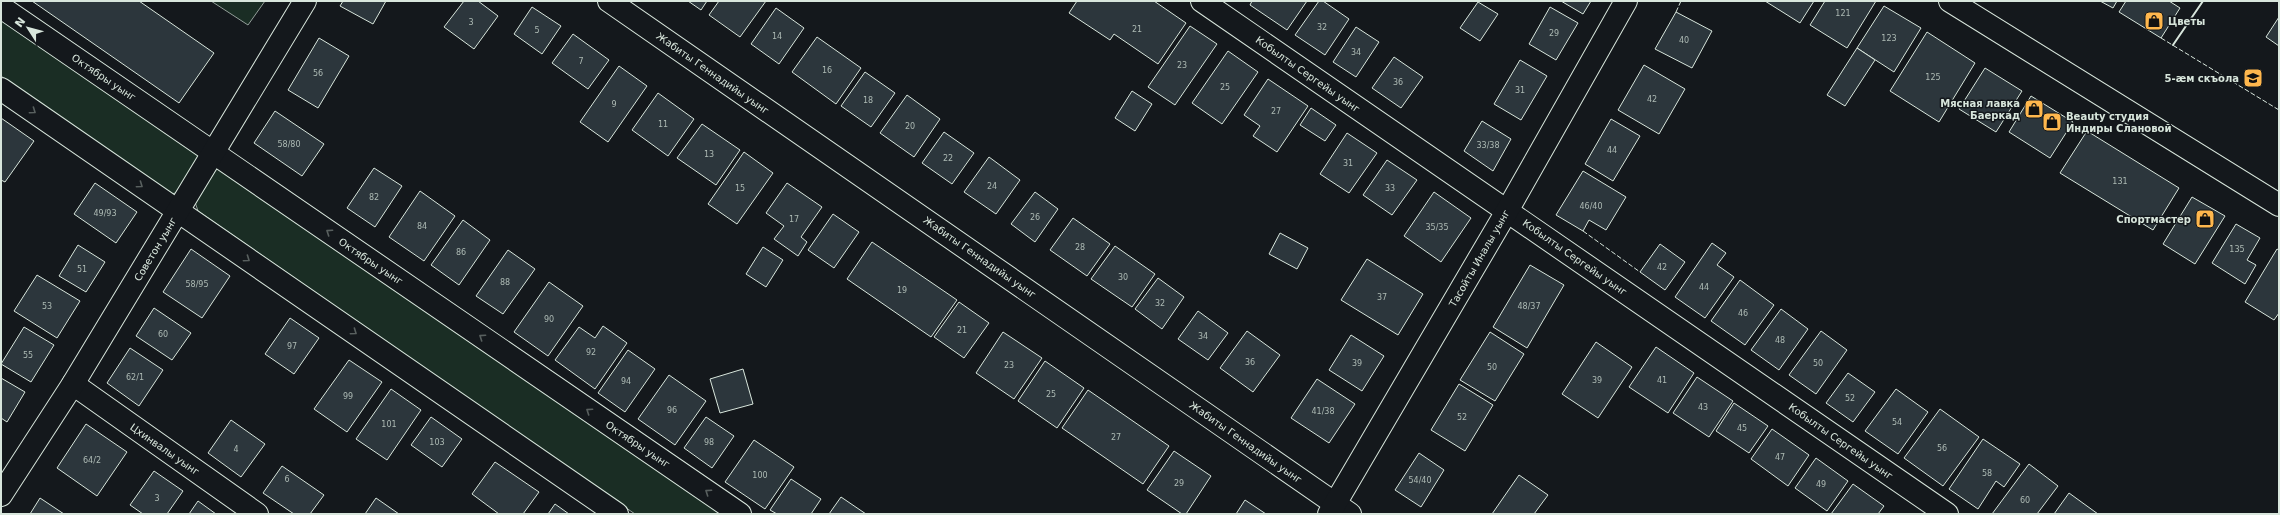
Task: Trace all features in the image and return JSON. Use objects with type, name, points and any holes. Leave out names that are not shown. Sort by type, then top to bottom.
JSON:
[{"type":"street","name":"Советон уынг","points":[[1,495],[73,384],[305,1]]},
{"type":"street","name":"Жабиты Геннадийы уынг","points":[[609,1],[1338,511]]},
{"type":"street","name":"Кобылты Сергейы уынг","points":[[1202,1],[1947,514]]},
{"type":"street","name":"Тасойты Иналы уынг","points":[[1338,511],[1626,1]]},
{"type":"street","points":[[1950,1],[2279,205]]},
{"type":"street","name":"Октябры уынг","points":[[1,7],[740,514]]},
{"type":"street","points":[[1,89],[617,514]]},
{"type":"street","name":"Цхинвалы уынг","points":[[73,384],[257,514]]},
{"type":"green space","points":[[211,1],[265,1],[248,25]]},
{"type":"green space","points":[[1,18],[197,152],[199,159],[180,192],[171,194],[1,76]]},
{"type":"green space","points":[[214,169],[223,169],[725,514],[635,514],[198,211],[195,202]]},
{"type":"building","points":[[32,1],[139,1],[214,53],[179,103]]},
{"type":"building","points":[[343,1],[386,1],[373,24],[340,6]]},
{"type":"building","points":[[464,1],[478,1],[498,16],[474,49],[444,27]]},
{"type":"building","points":[[688,1],[707,1],[701,10]]},
{"type":"building","points":[[719,1],[766,1],[740,37],[709,15]]},
{"type":"building","points":[[1077,1],[1154,1],[1186,23],[1158,64],[1114,34],[1110,40],[1069,13]]},
{"type":"building","points":[[1252,1],[1307,1],[1287,30],[1250,5]]},
{"type":"building","points":[[1319,1],[1323,1],[1349,19],[1325,55],[1295,35]]},
{"type":"building","points":[[1561,1],[1591,1],[1583,14]]},
{"type":"building","points":[[1765,1],[1814,1],[1800,23]]},
{"type":"building","points":[[1825,1],[1876,1],[1847,48],[1810,25]]},
{"type":"building","points":[[2100,1],[2117,1],[2113,8]]},
{"type":"building","points":[[2126,1],[2169,1],[2180,8],[2161,38],[2119,12]]},
{"type":"building","points":[[1478,2],[1498,14],[1480,41],[1460,28]]},
{"type":"building","points":[[1884,6],[1921,28],[1894,72],[1857,48]]},
{"type":"building","points":[[532,7],[561,26],[542,54],[514,34]]},
{"type":"building","points":[[1550,7],[1578,23],[1556,60],[1529,44]]},
{"type":"building","points":[[776,8],[804,28],[779,64],[751,44]]},
{"type":"building","points":[[1676,12],[1712,31],[1692,68],[1655,49]]},
{"type":"building","points":[[2279,17],[2279,46],[2266,37]]},
{"type":"building","points":[[1190,26],[1217,44],[1175,105],[1148,87]]},
{"type":"building","points":[[1356,27],[1379,42],[1356,77],[1333,62]]},
{"type":"building","points":[[1927,32],[1975,63],[1939,122],[1890,91]]},
{"type":"building","points":[[573,34],[609,60],[588,89],[552,63]]},
{"type":"building","points":[[817,37],[861,68],[836,104],[792,72]]},
{"type":"building","points":[[319,38],[349,56],[318,108],[288,90]]},
{"type":"building","points":[[1857,48],[1875,60],[1845,106],[1827,95]]},
{"type":"building","points":[[1228,51],[1258,72],[1222,124],[1192,103]]},
{"type":"building","points":[[1394,57],[1423,77],[1401,108],[1372,88]]},
{"type":"building","points":[[1520,60],[1547,76],[1521,120],[1494,104]]},
{"type":"building","points":[[1644,65],[1685,89],[1659,134],[1618,110]]},
{"type":"building","points":[[619,66],[647,86],[608,142],[580,122]]},
{"type":"building","points":[[1985,68],[2022,91],[1996,132],[1959,109]]},
{"type":"building","points":[[865,72],[895,93],[871,127],[841,106]]},
{"type":"building","points":[[1268,79],[1308,106],[1277,152],[1253,136],[1260,126],[1244,115]]},
{"type":"building","points":[[1132,91],[1152,104],[1135,131],[1115,118]]},
{"type":"building","points":[[658,93],[694,119],[668,156],[632,130]]},
{"type":"building","points":[[907,95],[940,119],[914,157],[880,133]]},
{"type":"building","points":[[2031,96],[2073,122],[2050,158],[2009,132]]},
{"type":"building","points":[[1311,108],[1336,125],[1325,141],[1300,125]]},
{"type":"building","points":[[275,111],[324,144],[302,176],[254,143]]},
{"type":"building","points":[[1,118],[34,141],[5,182],[1,180]]},
{"type":"building","points":[[1611,119],[1640,136],[1613,181],[1585,164]]},
{"type":"building","points":[[1482,121],[1511,139],[1493,171],[1464,151]]},
{"type":"building","points":[[702,124],[740,150],[716,185],[677,158]]},
{"type":"building","points":[[2087,131],[2179,188],[2153,230],[2060,173]]},
{"type":"building","points":[[944,132],[974,153],[952,184],[922,163]]},
{"type":"building","points":[[1347,133],[1377,153],[1349,193],[1320,174]]},
{"type":"building","points":[[744,152],[773,173],[737,224],[708,204]]},
{"type":"building","points":[[989,157],[1020,180],[996,214],[964,192]]},
{"type":"building","points":[[1387,160],[1417,180],[1392,215],[1363,195]]},
{"type":"building","points":[[374,168],[402,186],[375,227],[347,208]]},
{"type":"building","points":[[1583,171],[1626,197],[1606,230],[1589,220],[1583,231],[1556,215]]},
{"type":"building","points":[[95,183],[137,212],[116,243],[74,214]]},
{"type":"building","points":[[787,183],[822,207],[801,237],[807,242],[798,256],[774,239],[784,226],[766,213]]},
{"type":"building","points":[[420,191],[455,216],[424,261],[389,237]]},
{"type":"building","points":[[1035,192],[1058,209],[1035,242],[1011,224]]},
{"type":"building","points":[[1434,192],[1471,218],[1441,262],[1404,236]]},
{"type":"building","points":[[2192,197],[2225,216],[2195,264],[2163,244]]},
{"type":"building","points":[[833,214],[859,232],[834,268],[808,250]]},
{"type":"building","points":[[1073,218],[1110,244],[1087,276],[1050,250]]},
{"type":"building","points":[[463,220],[490,240],[459,285],[431,265]]},
{"type":"building","points":[[2236,224],[2260,238],[2247,260],[2256,265],[2245,284],[2212,263]]},
{"type":"building","points":[[1280,233],[1308,248],[1297,269],[1269,254]]},
{"type":"building","points":[[872,242],[957,300],[931,337],[847,279]]},
{"type":"building","points":[[1712,243],[1726,253],[1717,265],[1734,277],[1705,318],[1675,297]]},
{"type":"building","points":[[1660,244],[1685,262],[1665,290],[1640,272]]},
{"type":"building","points":[[78,245],[105,262],[86,292],[59,276]]},
{"type":"building","points":[[1115,246],[1155,274],[1132,307],[1091,279]]},
{"type":"building","points":[[763,247],[783,260],[766,287],[746,274]]},
{"type":"building","points":[[191,249],[230,276],[202,318],[163,292]]},
{"type":"building","points":[[2277,249],[2279,250],[2279,313],[2274,320],[2245,302]]},
{"type":"building","points":[[508,250],[535,269],[503,314],[476,296]]},
{"type":"building","points":[[1367,259],[1423,294],[1398,335],[1341,300]]},
{"type":"building","points":[[1530,265],[1564,285],[1527,348],[1493,327]]},
{"type":"building","points":[[37,275],[80,301],[57,338],[14,311]]},
{"type":"building","points":[[1158,278],[1184,297],[1162,329],[1135,309]]},
{"type":"building","points":[[1740,280],[1774,305],[1745,345],[1711,321]]},
{"type":"building","points":[[549,282],[583,306],[548,356],[514,332]]},
{"type":"building","points":[[959,302],[989,323],[964,358],[934,337]]},
{"type":"building","points":[[154,308],[191,333],[172,360],[136,336]]},
{"type":"building","points":[[1781,309],[1808,329],[1779,370],[1751,350]]},
{"type":"building","points":[[1198,311],[1228,333],[1208,360],[1178,339]]},
{"type":"building","points":[[290,318],[319,338],[294,374],[265,354]]},
{"type":"building","points":[[603,326],[627,343],[595,389],[555,360],[579,327],[595,338]]},
{"type":"building","points":[[24,327],[54,345],[31,382],[1,364]]},
{"type":"building","points":[[1247,331],[1280,355],[1253,392],[1220,368]]},
{"type":"building","points":[[1821,331],[1847,350],[1816,394],[1789,375]]},
{"type":"building","points":[[1003,332],[1042,358],[1014,399],[976,373]]},
{"type":"building","points":[[1490,332],[1524,354],[1495,401],[1460,380]]},
{"type":"building","points":[[1351,335],[1384,356],[1362,391],[1329,370]]},
{"type":"building","points":[[1596,342],[1632,367],[1598,418],[1562,394]]},
{"type":"building","points":[[1656,347],[1694,373],[1668,413],[1629,387]]},
{"type":"building","points":[[130,348],[163,370],[139,406],[107,383]]},
{"type":"building","points":[[628,350],[655,369],[625,412],[598,393]]},
{"type":"building","points":[[349,360],[382,382],[347,432],[314,409]]},
{"type":"building","points":[[1045,361],[1084,388],[1057,428],[1018,401]]},
{"type":"building","points":[[743,369],[753,404],[720,413],[710,379]]},
{"type":"building","points":[[1848,373],[1875,392],[1853,422],[1826,403]]},
{"type":"building","points":[[669,375],[706,401],[675,445],[638,419]]},
{"type":"building","points":[[1697,377],[1733,401],[1709,437],[1673,413]]},
{"type":"building","points":[[1,378],[25,392],[7,422],[1,418]]},
{"type":"building","points":[[1317,379],[1355,404],[1329,443],[1291,418]]},
{"type":"building","points":[[1459,384],[1493,405],[1465,451],[1431,430]]},
{"type":"building","points":[[391,389],[421,410],[387,460],[356,439]]},
{"type":"building","points":[[1896,389],[1928,412],[1898,454],[1865,431]]},
{"type":"building","points":[[1088,390],[1169,446],[1143,484],[1062,428]]},
{"type":"building","points":[[1734,403],[1768,426],[1749,453],[1716,431]]},
{"type":"building","points":[[1940,409],[1979,437],[1943,486],[1904,458]]},
{"type":"building","points":[[431,417],[462,439],[442,467],[411,445]]},
{"type":"building","points":[[706,417],[734,436],[712,468],[684,448]]},
{"type":"building","points":[[231,420],[265,444],[241,477],[208,453]]},
{"type":"building","points":[[86,424],[127,452],[97,496],[57,468]]},
{"type":"building","points":[[1772,429],[1809,455],[1788,486],[1751,459]]},
{"type":"building","points":[[1983,439],[2020,464],[2004,487],[1996,481],[1978,509],[1949,489]]},
{"type":"building","points":[[754,440],[794,467],[765,509],[725,482]]},
{"type":"building","points":[[1174,451],[1211,476],[1186,514],[1182,514],[1147,490]]},
{"type":"building","points":[[1419,453],[1444,470],[1421,507],[1395,490]]},
{"type":"building","points":[[1816,458],[1848,481],[1827,511],[1795,488]]},
{"type":"building","points":[[495,462],[539,492],[523,514],[499,514],[472,494]]},
{"type":"building","points":[[2029,464],[2058,486],[2037,514],[1992,514]]},
{"type":"building","points":[[282,466],[324,495],[310,514],[294,514],[263,493]]},
{"type":"building","points":[[154,471],[183,491],[167,514],[143,514],[130,505]]},
{"type":"building","points":[[1519,475],[1548,495],[1534,514],[1492,514]]},
{"type":"building","points":[[791,479],[821,499],[811,514],[777,514],[770,510]]},
{"type":"building","points":[[1853,484],[1884,506],[1878,514],[1831,514]]},
{"type":"building","points":[[2069,493],[2098,514],[2054,514]]},
{"type":"building","points":[[841,497],[866,514],[829,514]]},
{"type":"building","points":[[40,498],[64,514],[30,514]]},
{"type":"building","points":[[376,498],[399,514],[365,514]]},
{"type":"building","points":[[1245,500],[1266,514],[1236,514]]},
{"type":"building","points":[[198,501],[216,514],[189,514]]},
{"type":"building","points":[[555,504],[569,514],[548,514]]},
{"type":"fence","points":[[1676,12],[1681,1]]},
{"type":"fence","points":[[2161,38],[2279,110]]},
{"type":"fence","points":[[1583,231],[1640,272]]},
{"type":"wall","points":[[2173,45],[2203,1]]},
{"type":"place","name":"Цветы","points":[[2154,21]]},
{"type":"place","name":"5-æм скъола","points":[[2253,78]]},
{"type":"place","name":"Мясная лавка Баеркад","points":[[2034,109]]},
{"type":"place","name":"Beauty студия Индиры Слановой","points":[[2052,122]]},
{"type":"place","name":"Спортмастер","points":[[2205,219]]}]
